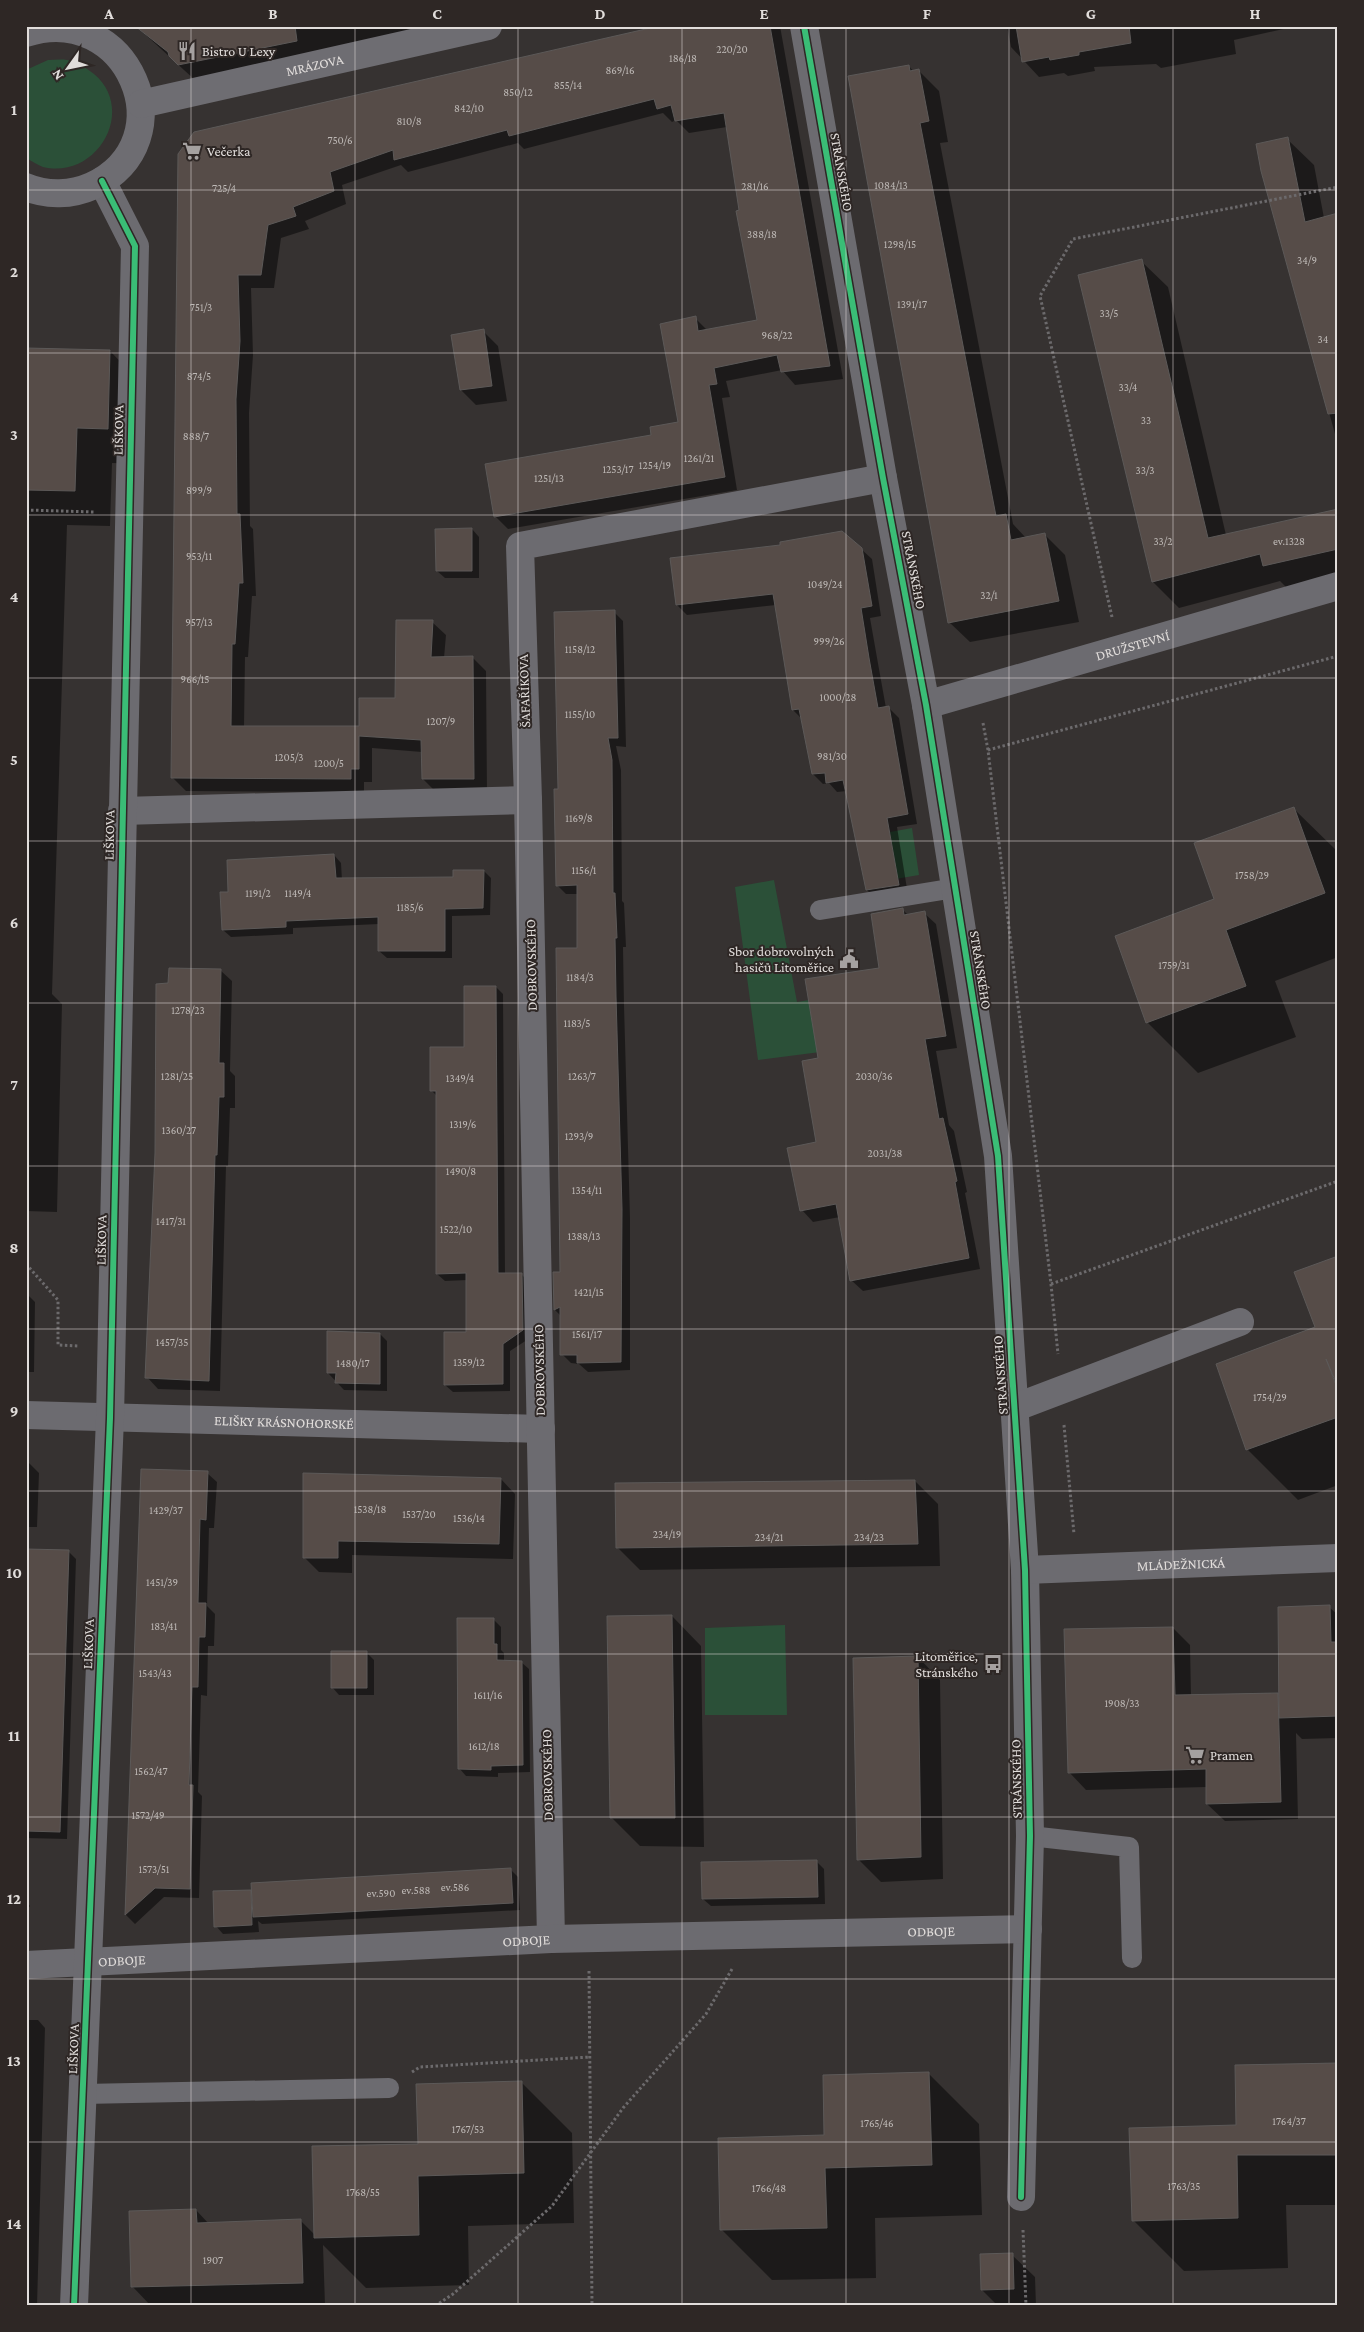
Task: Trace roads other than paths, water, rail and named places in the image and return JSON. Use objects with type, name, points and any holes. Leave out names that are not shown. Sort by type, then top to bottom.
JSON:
[{"type":"main road","name":"MRÁZOVA","points":[[141,104],[488,26]]},
{"type":"main road","points":[[26,33],[43,28],[76,27],[95,36],[113,48],[123,59],[137,83],[141,104],[141,122],[136,140],[128,156],[116,170],[102,181],[85,189],[66,193],[47,193],[26,187]]},
{"type":"street","name":"STRÁNSKÉHO","points":[[804,26],[883,478],[926,705],[998,1156],[1026,1570],[1030,1836],[1022,2197]]},
{"type":"street","name":"LIŠKOVA","points":[[74,2306],[110,1418],[135,246],[102,181]]},
{"type":"street","name":"ŠAFAŘÍKOVA","points":[[528,800],[520,546],[883,478]]},
{"type":"street","name":"DRUŽSTEVNÍ","points":[[926,705],[1338,586]]},
{"type":"street","points":[[122,811],[528,800]]},
{"type":"street","name":"DOBROVSKÉHO","points":[[528,800],[550,1939]]},
{"type":"street","name":"STRÁNSKÉHO","points":[[1014,1408],[1240,1322]]},
{"type":"street","name":"ELIŠKY KRÁSNOHORSKÉ","points":[[26,1415],[541,1429]]},
{"type":"street","name":"MLÁDEŽNICKÁ","points":[[1026,1570],[1338,1558]]},
{"type":"street","name":"ODBOJE","points":[[26,1965],[89,1960],[550,1939],[1028,1928]]},
{"type":"lane","points":[[820,910],[955,888]]},
{"type":"lane","points":[[1030,1836],[1129,1847],[1132,1958]]},
{"type":"lane","points":[[83,2094],[389,2088]]},
{"type":"place","name":"Bistro U Lexy","points":[[187,51]]},
{"type":"place","name":"Večerka","points":[[192,151]]},
{"type":"place","name":"Sbor dobrovolných hasičů Litoměřice","points":[[849,959]]},
{"type":"place","name":"Litoměřice, Stránského","points":[[993,1664]]},
{"type":"place","name":"Pramen","points":[[1195,1755]]}]
